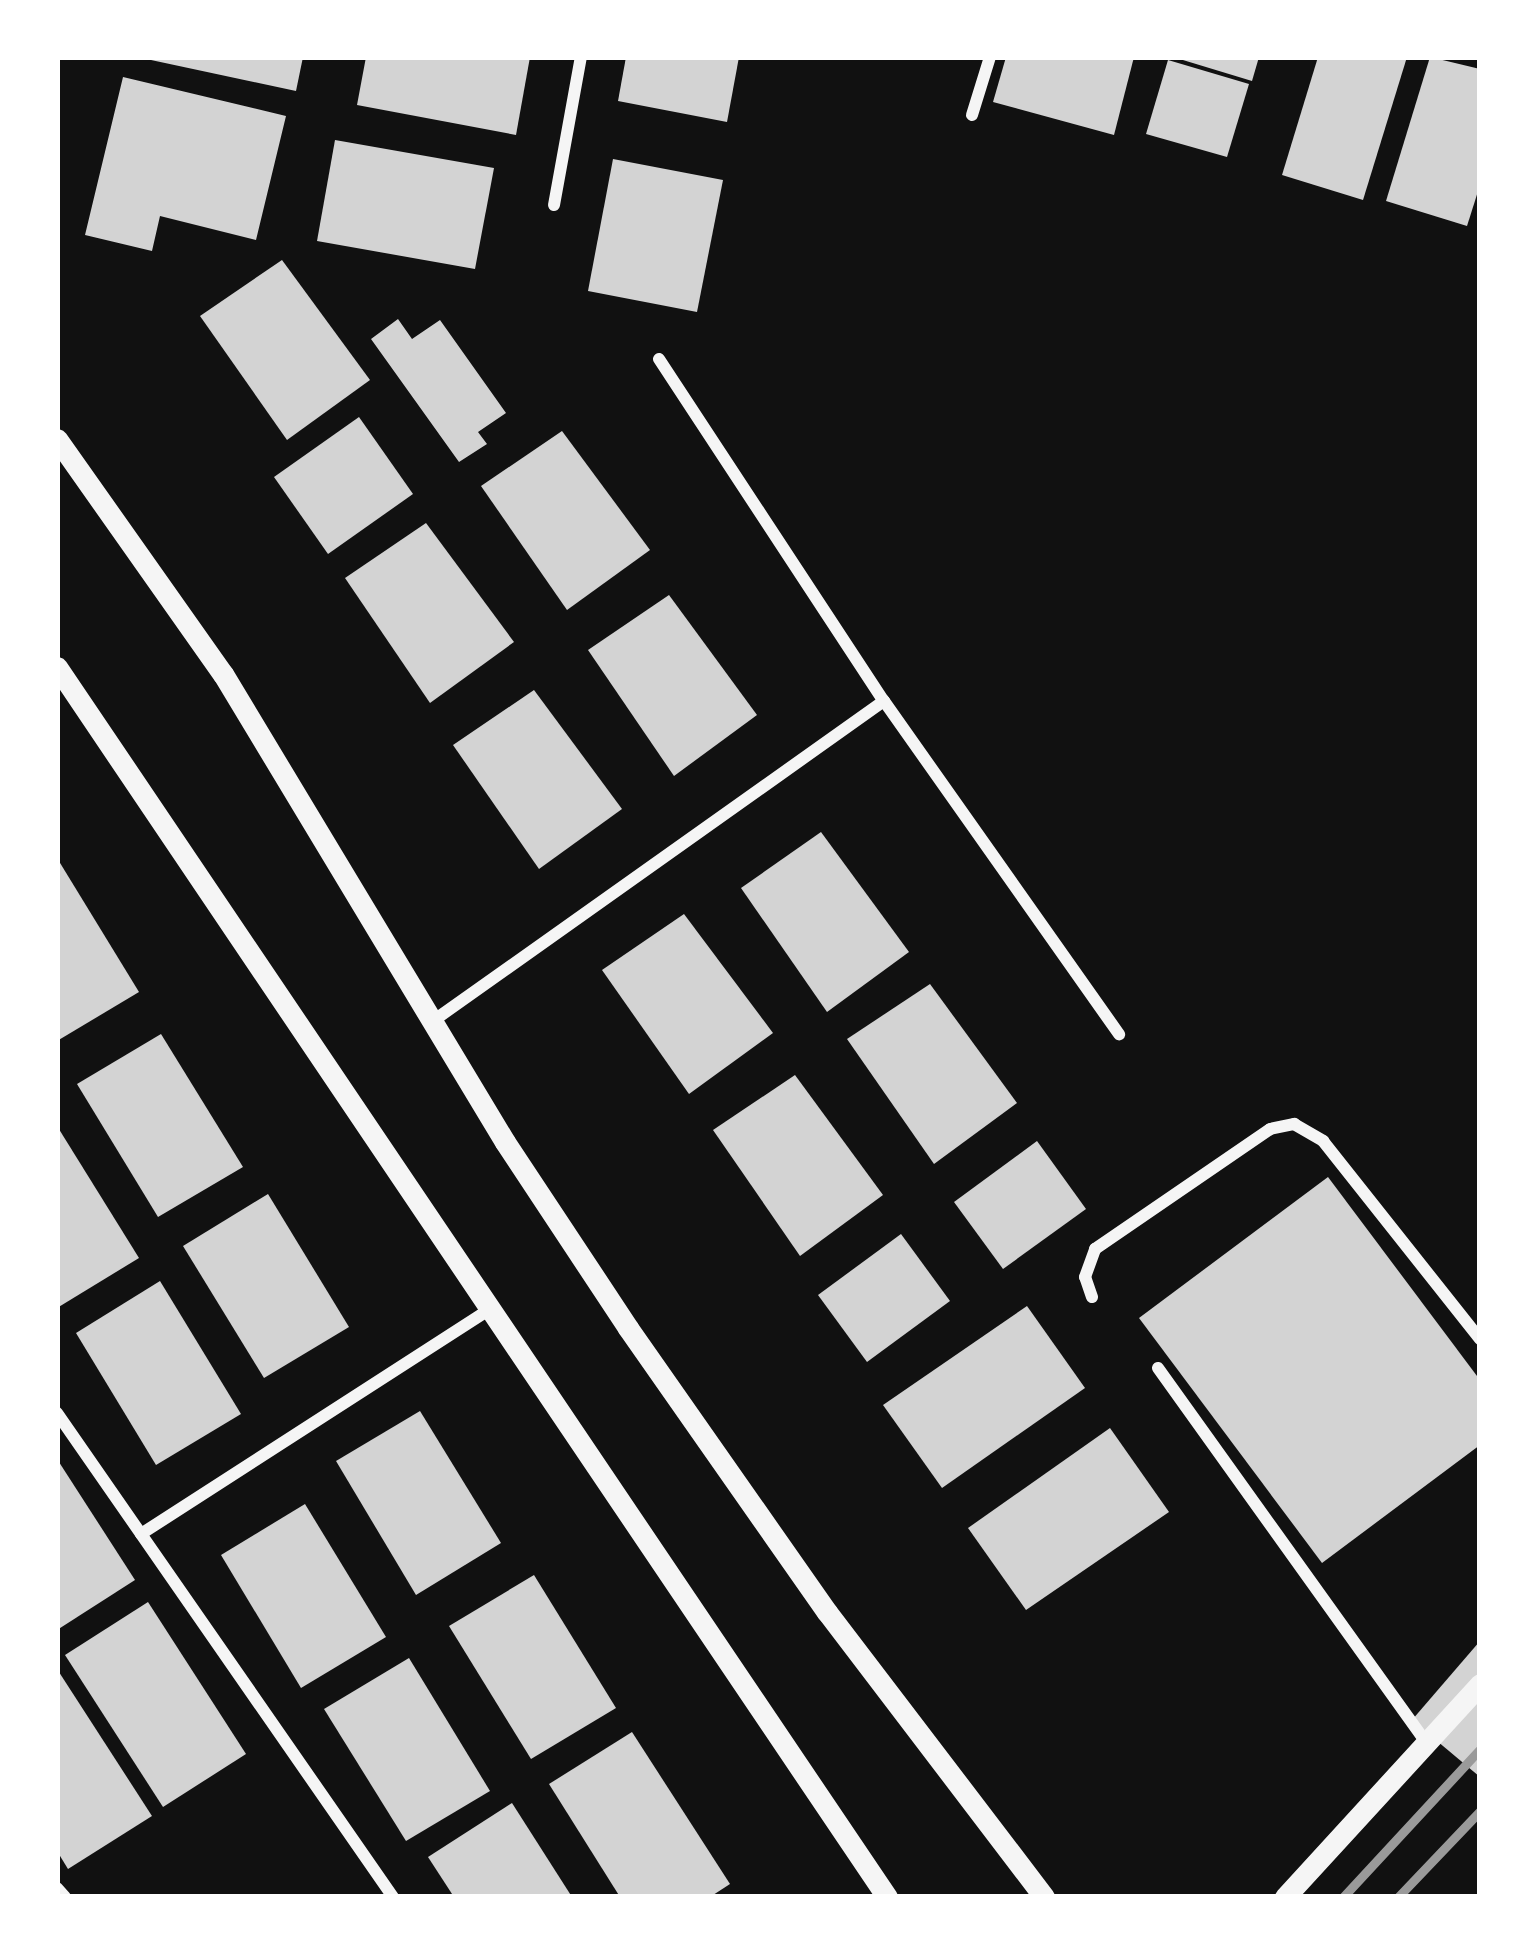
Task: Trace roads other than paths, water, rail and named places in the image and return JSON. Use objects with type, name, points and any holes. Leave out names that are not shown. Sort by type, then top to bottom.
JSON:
[{"type":"street","points":[[554,206],[581,57]]},
{"type":"street","points":[[971,115],[989,57]]},
{"type":"street","points":[[658,359],[884,701],[1118,1034]]},
{"type":"street","points":[[57,439],[223,674],[433,1021],[628,1328],[826,1612],[1044,1897]]},
{"type":"street","points":[[57,667],[485,1312],[887,1897]]},
{"type":"street","points":[[433,1021],[884,701]]},
{"type":"street","points":[[1092,1298],[1085,1277],[1095,1250],[1270,1129],[1294,1124],[1324,1141],[1480,1339]]},
{"type":"street","points":[[141,1534],[485,1312]]},
{"type":"street","points":[[1159,1368],[1427,1744]]},
{"type":"street","points":[[57,1413],[393,1897]]},
{"type":"street","points":[[1285,1897],[1480,1684]]},
{"type":"street","points":[[57,1888],[65,1897]]},
{"type":"railway","points":[[1343,1897],[1480,1749]]},
{"type":"railway","points":[[1398,1897],[1480,1811]]}]
